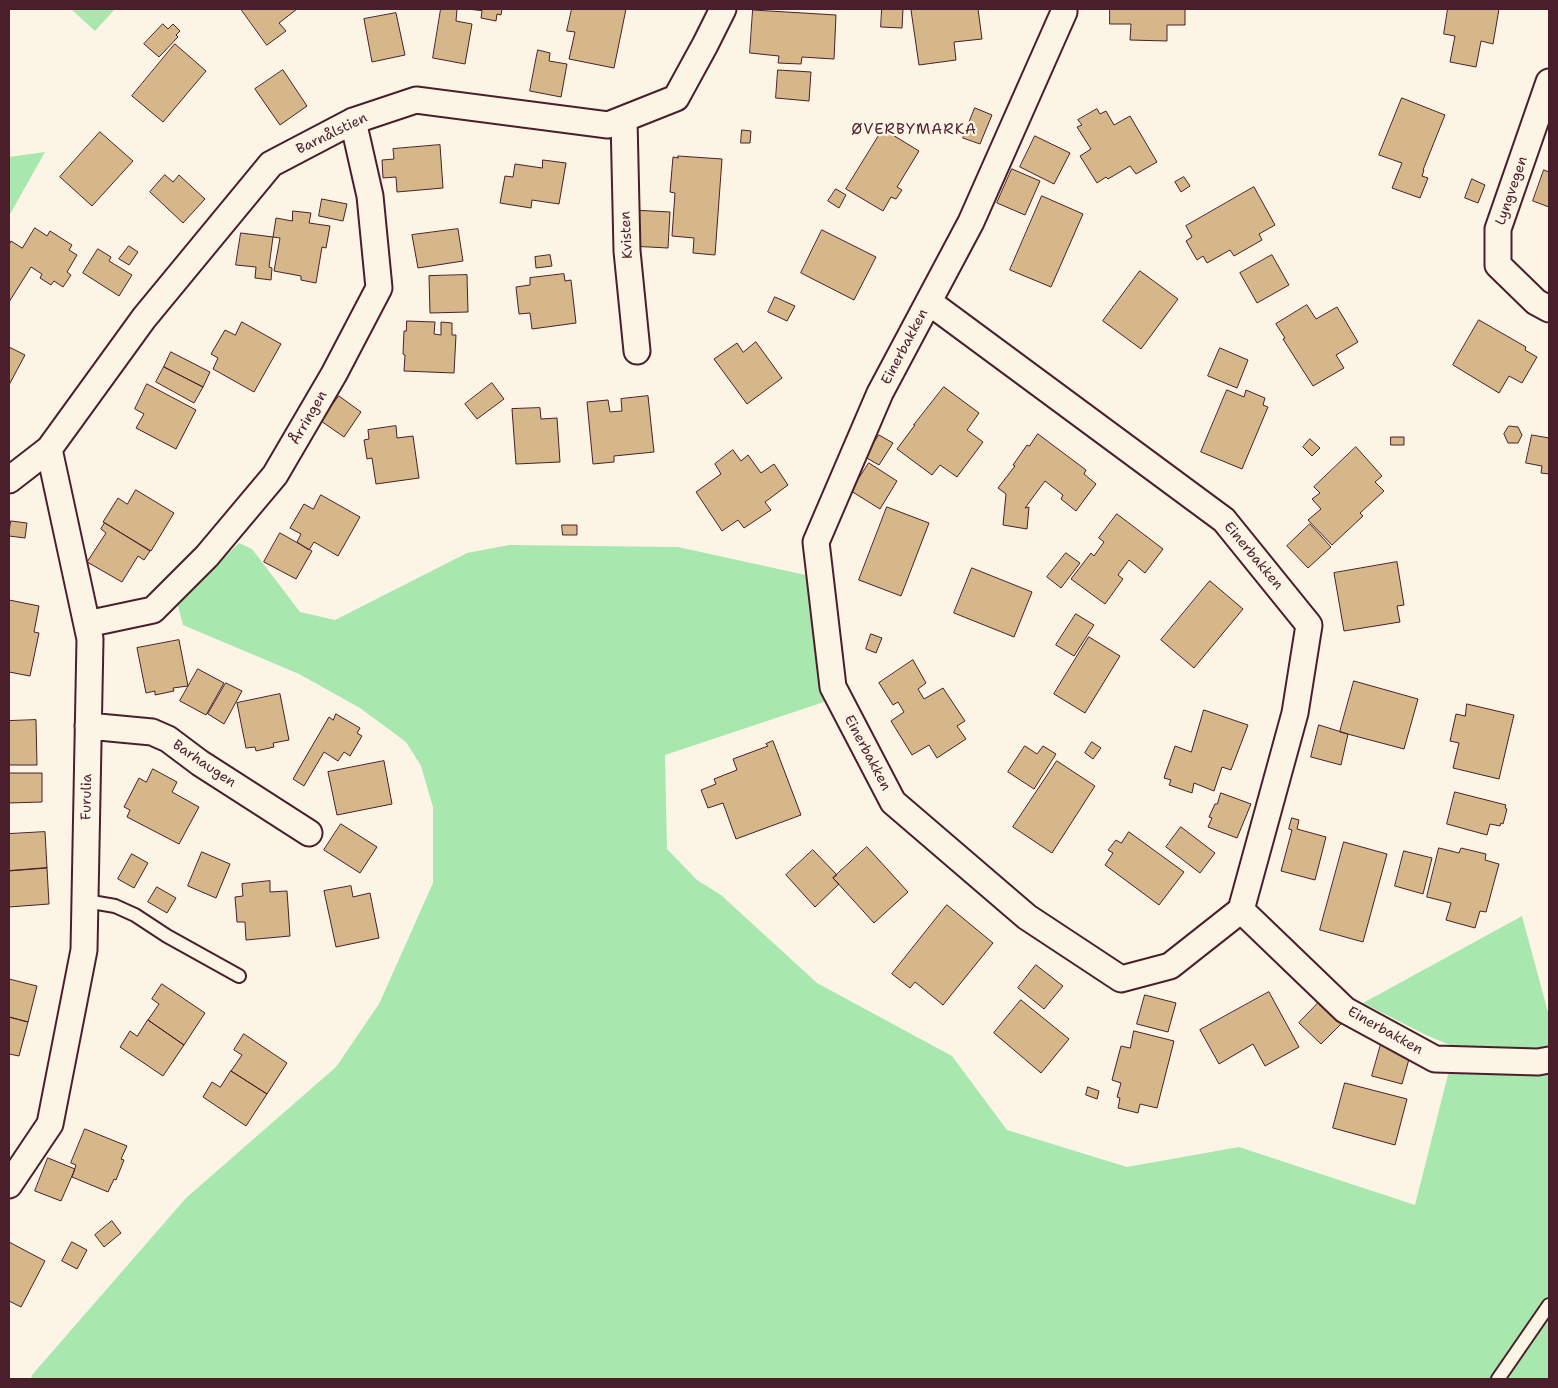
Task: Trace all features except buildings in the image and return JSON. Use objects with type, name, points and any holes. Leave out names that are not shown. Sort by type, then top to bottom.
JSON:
[{"type":"street","name":"Barnålstien","points":[[49,449],[144,318],[272,164],[353,121],[416,100],[608,125],[676,98],[723,9]]},
{"type":"street","name":"Einerbakken","points":[[929,302],[1224,520],[1309,625],[1295,714],[1241,910],[1170,966],[1121,979],[1027,917],[893,802],[833,688],[816,542],[880,393],[971,222],[1064,9]]},
{"type":"street","name":"Lyngvegen","points":[[1549,82],[1498,229],[1498,265],[1536,302],[1549,309]]},
{"type":"street","name":"Kvisten","points":[[624,119],[627,251],[637,351]]},
{"type":"street","name":"Årringen","points":[[87,624],[153,610],[207,556],[275,475],[334,374],[379,288],[370,196],[353,121]]},
{"type":"street","points":[[9,480],[49,449]]},
{"type":"street","name":"Furulia","points":[[9,1185],[50,1124],[84,950],[90,638],[49,449]]},
{"type":"street","name":"Barhaugen","points":[[88,726],[152,732],[168,739],[200,763],[309,833]]},
{"type":"street","name":"Einerbakken","points":[[1241,910],[1345,1010],[1435,1059],[1543,1061]]},
{"type":"lane","points":[[86,901],[115,906],[135,915],[167,936],[239,976]]},
{"type":"lane","points":[[1498,1379],[1549,1305]]},
{"type":"green space","points":[[71,9],[115,9],[95,31]]},
{"type":"green space","points":[[45,152],[9,216],[9,157]]},
{"type":"green space","points":[[239,543],[252,549],[300,612],[335,620],[467,553],[509,545],[678,547],[824,579],[839,697],[665,755],[667,849],[697,880],[721,895],[817,983],[952,1056],[1007,1130],[1127,1167],[1239,1147],[1415,1205],[1455,1047],[1428,1036],[1363,1003],[1522,916],[1549,1016],[1549,1379],[31,1379],[32,1375],[186,1198],[336,1067],[379,1004],[433,883],[433,807],[421,766],[406,742],[360,708],[299,674],[183,625],[176,598],[183,586],[219,563]]},
{"type":"district","name":"ØVERBYMARKA","points":[[914,130]]}]
